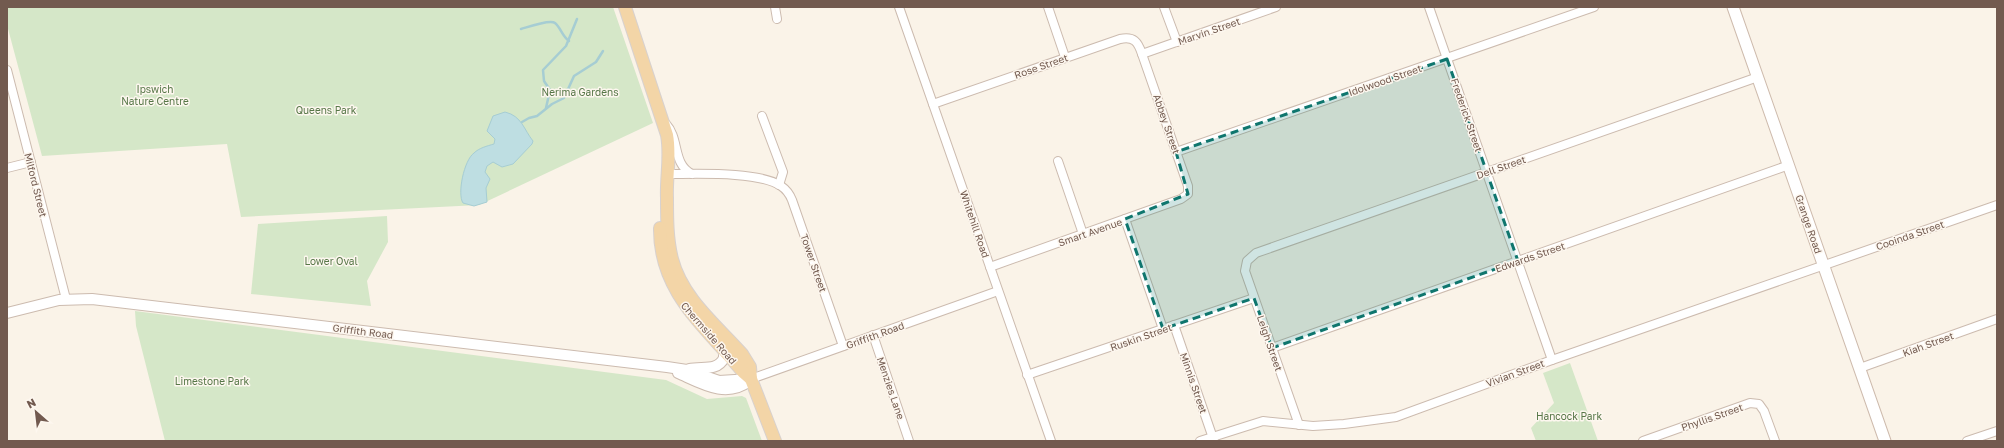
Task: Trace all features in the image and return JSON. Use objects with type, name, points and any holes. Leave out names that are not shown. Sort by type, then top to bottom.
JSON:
[{"type":"main road","name":"Chermside Road","points":[[624,7],[664,122],[669,148],[667,190],[668,240],[677,274],[691,299],[746,360],[751,369],[752,379],[775,441]]},
{"type":"main road","name":"Grange Road","points":[[1733,7],[1885,441]]},
{"type":"main road","name":"Chermside Road","points":[[667,190],[663,204],[660,231],[662,255],[667,272],[686,307],[724,348],[744,374],[752,379]]},
{"type":"street","points":[[775,7],[777,19]]},
{"type":"street","name":"Whitehill Road","points":[[899,7],[1051,441]]},
{"type":"street","points":[[1048,7],[1065,57]]},
{"type":"street","points":[[1164,7],[1177,42]]},
{"type":"street","name":"Marvin Street","points":[[1142,54],[1276,7]]},
{"type":"street","name":"Frederick Street","points":[[1429,7],[1552,360]]},
{"type":"street","name":"Idolwood Street","points":[[1176,152],[1594,7]]},
{"type":"street","name":"Rose Street","points":[[933,104],[1065,57],[1126,38],[1135,40],[1138,43],[1142,54]]},
{"type":"street","name":"Abbey Street","points":[[1142,54],[1188,186],[1188,194]]},
{"type":"street","name":"Milford Street","points":[[7,70],[66,299]]},
{"type":"street","name":"Dell Street","points":[[1247,261],[1256,253],[1758,77]]},
{"type":"street","points":[[668,174],[740,176],[779,185],[783,172],[762,116]]},
{"type":"street","points":[[664,122],[674,135],[681,165],[694,174]]},
{"type":"street","points":[[1058,161],[1083,234]]},
{"type":"street","points":[[7,168],[31,162]]},
{"type":"street","name":"Edwards Street","points":[[1272,348],[1788,165]]},
{"type":"street","name":"Tower Street","points":[[779,185],[786,190],[792,200],[843,346]]},
{"type":"street","name":"Smart Avenue","points":[[990,267],[1181,199],[1188,194]]},
{"type":"street","name":"Cooinda Street","points":[[1824,265],[1997,205]]},
{"type":"street","points":[[1125,219],[1163,329]]},
{"type":"street","name":"Leigh Street","points":[[1247,261],[1245,270],[1299,425]]},
{"type":"street","name":"Vivian Street","points":[[1200,441],[1213,439],[1263,421],[1299,425],[1344,424],[1396,417],[1552,360],[1824,265]]},
{"type":"street","name":"Griffith Road","points":[[660,366],[716,389],[737,387],[752,379],[998,291]]},
{"type":"street","name":"Ruskin Street","points":[[1028,375],[1254,298]]},
{"type":"street","name":"Griffith Road","points":[[7,312],[66,299],[108,301],[683,369],[719,381],[752,379]]},
{"type":"street","name":"Kiah Street","points":[[1860,368],[1997,319]]},
{"type":"street","name":"Minnis Street","points":[[1174,326],[1213,439]]},
{"type":"street","name":"Menzies Lane","points":[[873,335],[909,441]]},
{"type":"street","points":[[683,369],[710,368],[716,366],[723,359],[725,353],[724,348]]},
{"type":"street","name":"Phyllis Street","points":[[1643,441],[1750,403],[1759,404],[1764,410],[1775,441]]},
{"type":"street","points":[[1967,441],[1997,431]]},
{"type":"highlighted area","points":[[1447,59],[1518,261],[1272,348],[1254,298],[1163,329],[1125,219],[1188,194],[1176,152]]},
{"type":"green space","name":"Queens Park","points":[[7,7],[613,7],[653,123],[479,205],[241,217],[227,144],[42,156],[7,25]]},
{"type":"green space","name":"Lower Oval","points":[[387,216],[388,242],[367,281],[371,306],[251,294],[258,224]]},
{"type":"green space","name":"Limestone Park","points":[[135,311],[666,380],[707,399],[742,396],[746,398],[762,441],[165,441],[136,326]]},
{"type":"green space","name":"Hancock Park","points":[[1570,363],[1598,441],[1536,441],[1531,428],[1554,403],[1543,373]]},
{"type":"water","points":[[505,112],[511,114],[519,120],[533,141],[532,144],[513,164],[502,167],[493,162],[487,166],[485,172],[490,179],[486,188],[487,202],[474,206],[463,203],[461,199],[461,185],[467,162],[476,151],[494,144],[495,139],[487,131],[493,116]]},
{"type":"waterway","points":[[546,108],[550,90],[544,81],[543,70],[566,46],[577,19]]},
{"type":"waterway","points":[[521,29],[552,22],[557,25],[569,41]]},
{"type":"waterway","points":[[522,122],[537,116],[552,104],[564,98],[574,76],[596,62],[603,51]]},
{"type":"park label","name":"Nerima Gardens","points":[[580,92]]},
{"type":"park label","name":"Ipswich Nature Centre","points":[[155,94]]}]
